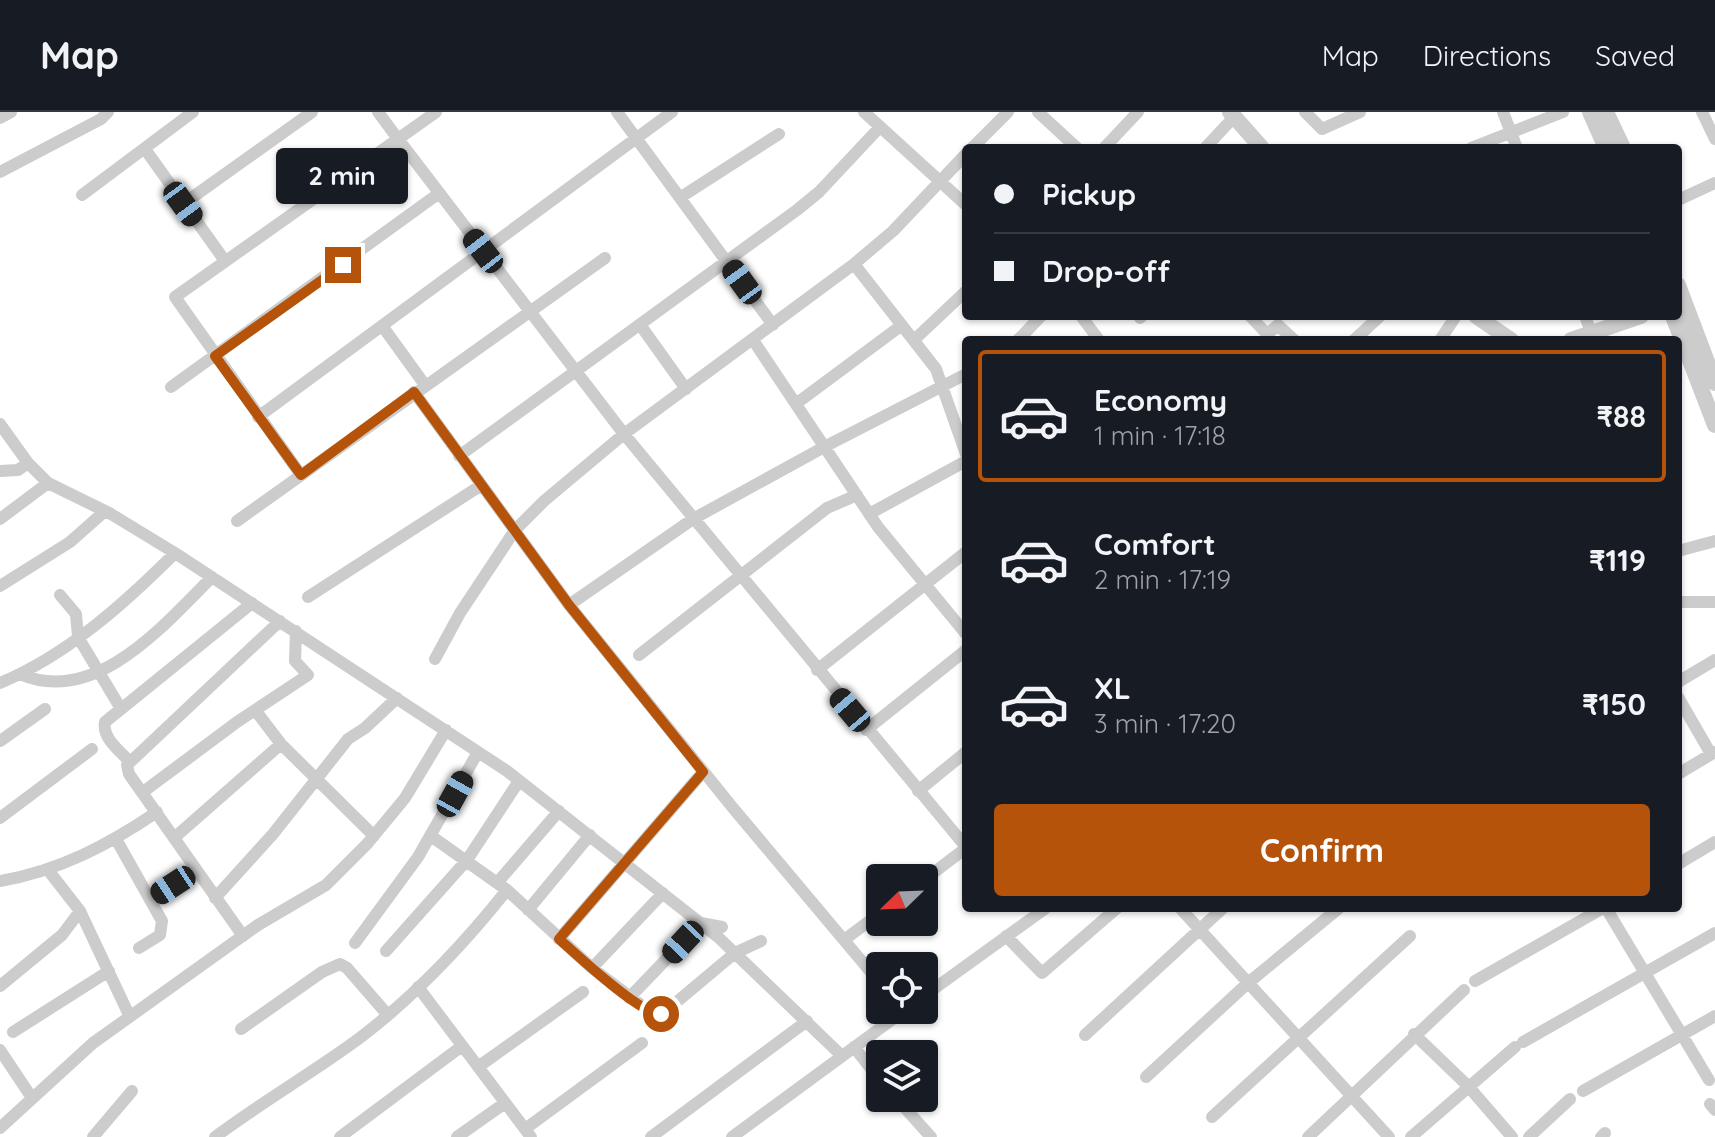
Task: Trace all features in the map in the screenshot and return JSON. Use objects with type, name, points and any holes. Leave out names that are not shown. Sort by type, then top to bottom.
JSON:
[{"type":"street","points":[[0,118],[11,112]]},
{"type":"street","points":[[0,172],[101,119],[108,112]]},
{"type":"street","points":[[82,195],[193,112]]},
{"type":"street","points":[[183,204],[312,112]]},
{"type":"street","points":[[378,112],[624,434],[962,843]]},
{"type":"street","points":[[301,475],[175,297],[436,112]]},
{"type":"street","points":[[617,112],[773,325]]},
{"type":"street","points":[[258,417],[672,112]]},
{"type":"street","points":[[864,112],[962,201]]},
{"type":"street","points":[[976,144],[1008,112]]},
{"type":"street","points":[[1038,112],[1073,144]]},
{"type":"street","points":[[1108,144],[1138,112]]},
{"type":"street","points":[[1305,112],[1322,129],[1360,112]]},
{"type":"street","points":[[1503,112],[1516,144]]},
{"type":"street","points":[[1481,144],[1563,112]]},
{"type":"street","points":[[1590,112],[1604,144]]},
{"type":"street","points":[[1606,112],[1621,144]]},
{"type":"street","points":[[1702,112],[1715,139]]},
{"type":"street","points":[[1208,144],[1232,114],[1258,144]]},
{"type":"street","points":[[459,456],[641,326],[819,192],[880,127]]},
{"type":"street","points":[[681,197],[779,134]]},
{"type":"street","points":[[145,149],[225,261]]},
{"type":"street","points":[[435,659],[460,613],[515,530],[544,501],[624,434],[854,264],[893,231],[962,158]]},
{"type":"street","points":[[1682,198],[1715,183]]},
{"type":"street","points":[[171,387],[438,194]]},
{"type":"street","points":[[237,521],[605,258]]},
{"type":"street","points":[[854,264],[936,369],[962,442]]},
{"type":"street","points":[[914,340],[962,295]]},
{"type":"street","points":[[1682,302],[1715,383]]},
{"type":"street","points":[[1022,336],[1037,320]]},
{"type":"street","points":[[1265,336],[1282,320]]},
{"type":"street","points":[[1358,336],[1376,320]]},
{"type":"street","points":[[1482,320],[1505,336]]},
{"type":"street","points":[[1586,320],[1591,332]]},
{"type":"street","points":[[1581,336],[1628,320]]},
{"type":"street","points":[[797,403],[902,325]]},
{"type":"street","points":[[641,326],[686,389]]},
{"type":"street","points":[[383,327],[459,456],[569,605],[703,772],[866,966]]},
{"type":"street","points":[[1682,339],[1715,425]]},
{"type":"street","points":[[753,340],[869,514],[962,629]]},
{"type":"street","points":[[569,605],[693,519],[962,376]]},
{"type":"street","points":[[0,424],[28,463],[48,483],[105,511],[175,553],[446,730],[559,811],[701,923],[842,1056]]},
{"type":"street","points":[[0,471],[18,470],[28,463]]},
{"type":"street","points":[[869,514],[962,463]]},
{"type":"street","points":[[0,519],[48,483]]},
{"type":"street","points":[[308,597],[480,486]]},
{"type":"street","points":[[639,655],[827,508],[857,495]]},
{"type":"street","points":[[0,586],[70,542],[105,511]]},
{"type":"street","points":[[1682,550],[1715,541]]},
{"type":"street","points":[[0,683],[20,674],[78,637],[139,589],[175,553]]},
{"type":"street","points":[[817,670],[962,555]]},
{"type":"street","points":[[20,674],[39,682],[59,683],[99,672],[137,647],[212,577]]},
{"type":"street","points":[[60,595],[76,614],[78,637],[121,709]]},
{"type":"street","points":[[1682,602],[1715,602]]},
{"type":"street","points":[[129,761],[104,729],[105,722],[252,603]]},
{"type":"street","points":[[243,936],[127,770],[129,761],[280,621]]},
{"type":"street","points":[[143,792],[308,675],[295,661],[296,631]]},
{"type":"street","points":[[866,730],[962,653]]},
{"type":"street","points":[[1682,680],[1715,660]]},
{"type":"street","points":[[215,898],[243,869],[348,739],[365,728],[397,698]]},
{"type":"street","points":[[1682,703],[1713,753],[1682,772]]},
{"type":"street","points":[[0,741],[45,709]]},
{"type":"street","points":[[255,710],[281,744],[374,836]]},
{"type":"street","points":[[0,1128],[83,1050],[129,1015],[243,936],[326,885],[374,836],[405,798],[446,730]]},
{"type":"street","points":[[174,838],[281,744]]},
{"type":"street","points":[[0,818],[92,749]]},
{"type":"street","points":[[355,943],[431,836],[478,752]]},
{"type":"street","points":[[918,791],[962,755]]},
{"type":"street","points":[[559,939],[703,772]]},
{"type":"street","points":[[386,951],[467,860],[519,781]]},
{"type":"street","points":[[215,1137],[265,1099],[361,1037],[418,987],[472,933],[559,811]]},
{"type":"street","points":[[0,881],[48,870],[116,839],[157,812]]},
{"type":"street","points":[[528,910],[590,835]]},
{"type":"street","points":[[431,836],[502,887],[592,968],[653,1014],[661,1014],[735,953],[761,941]]},
{"type":"street","points":[[116,839],[163,929],[160,935],[139,948]]},
{"type":"street","points":[[1682,862],[1715,842]]},
{"type":"street","points":[[938,869],[962,851]]},
{"type":"street","points":[[48,870],[80,911],[129,1015]]},
{"type":"street","points":[[150,900],[195,870]]},
{"type":"street","points":[[592,968],[663,893]]},
{"type":"street","points":[[2,979],[62,935],[80,911]]},
{"type":"street","points":[[1022,912],[1029,920]]},
{"type":"street","points":[[938,986],[1040,912]]},
{"type":"street","points":[[1006,936],[1042,973],[1112,912]]},
{"type":"street","points":[[1184,912],[1389,1137]]},
{"type":"street","points":[[1085,1035],[1218,912]]},
{"type":"street","points":[[1146,1077],[1248,983],[1334,912]]},
{"type":"street","points":[[1308,1137],[1350,1094],[1470,985],[1598,912]]},
{"type":"street","points":[[1607,912],[1709,1080]]},
{"type":"street","points":[[701,923],[722,927]]},
{"type":"street","points":[[629,998],[701,923]]},
{"type":"street","points":[[844,940],[866,924]]},
{"type":"street","points":[[1411,1137],[1519,1044],[1715,933]]},
{"type":"street","points":[[1212,1117],[1410,936]]},
{"type":"street","points":[[241,1029],[322,972],[340,964],[387,1014]]},
{"type":"street","points":[[13,1032],[109,971]]},
{"type":"street","points":[[418,987],[528,1133],[642,1043]]},
{"type":"street","points":[[478,1067],[583,992]]},
{"type":"street","points":[[1583,1091],[1715,1016]]},
{"type":"street","points":[[651,1137],[807,1021]]},
{"type":"street","points":[[732,1137],[884,1024]]},
{"type":"street","points":[[1414,1034],[1468,1086],[1512,1137]]},
{"type":"street","points":[[340,1137],[462,1046]]},
{"type":"street","points":[[854,1047],[866,1062]]},
{"type":"street","points":[[0,1050],[32,1098]]},
{"type":"street","points":[[93,1137],[132,1091]]},
{"type":"street","points":[[1529,1137],[1570,1099]]},
{"type":"street","points":[[457,1137],[505,1103]]},
{"type":"street","points":[[909,1112],[931,1137]]},
{"type":"route","points":[[343,265],[215,356],[301,475],[414,392],[569,605],[703,772],[559,939],[629,998],[653,1014],[661,1014]]}]
